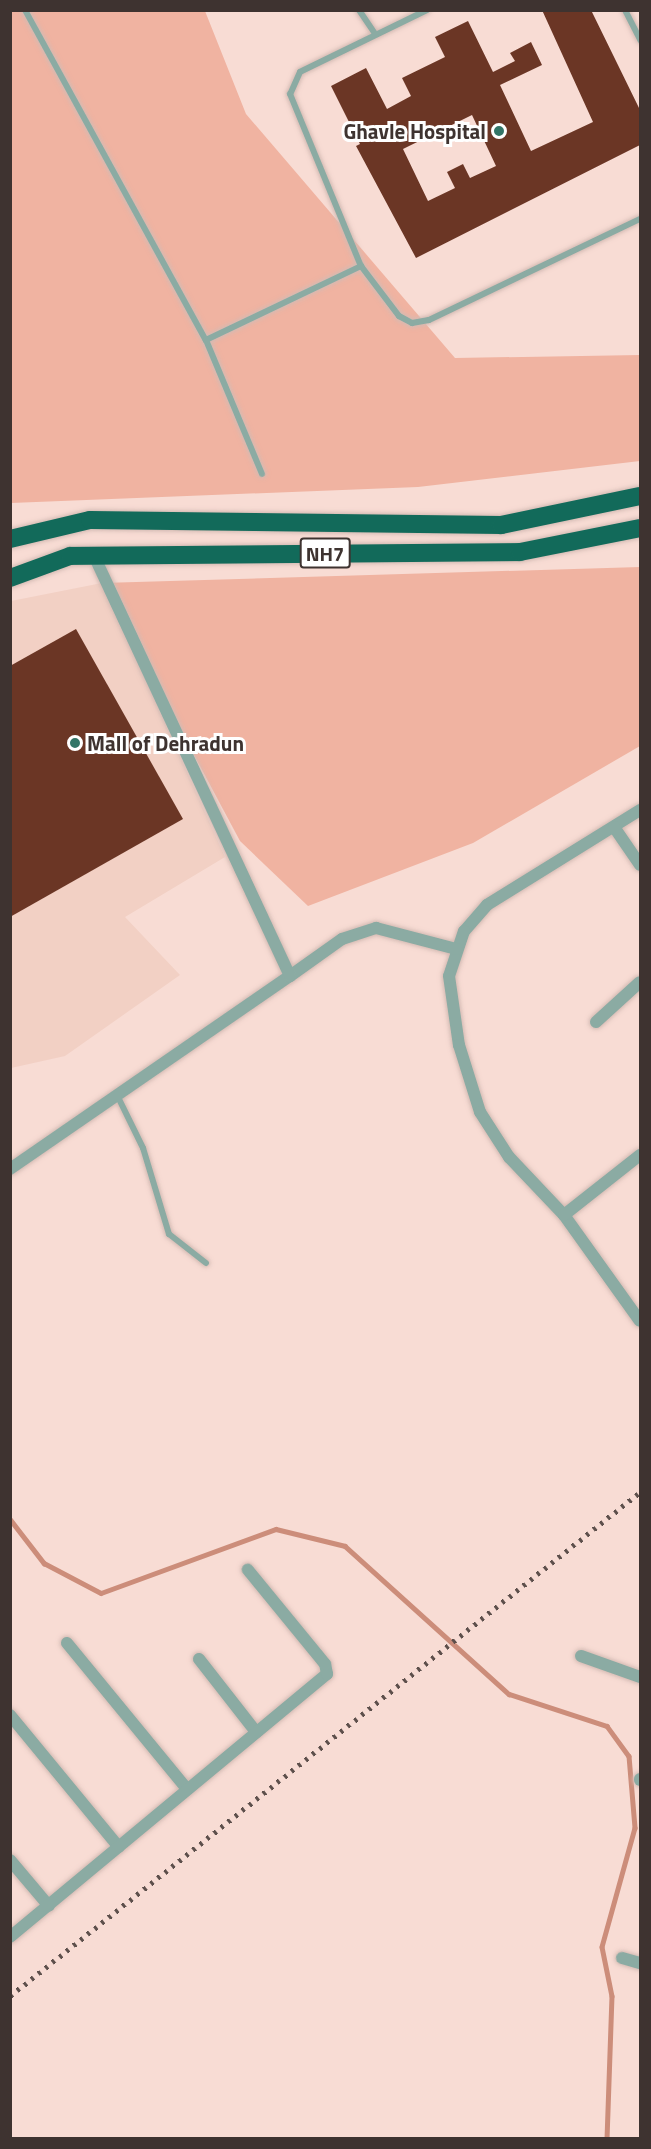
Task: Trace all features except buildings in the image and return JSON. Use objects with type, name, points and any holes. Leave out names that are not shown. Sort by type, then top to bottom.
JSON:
[{"type":"highway","name":"NH7","points":[[10,539],[90,520],[501,525],[640,496]]},
{"type":"highway","name":"NH7","points":[[10,578],[69,556],[520,552],[640,528]]},
{"type":"street","points":[[94,555],[290,976]]},
{"type":"street","points":[[640,810],[487,905],[456,949],[449,976],[451,1010],[480,1112],[509,1157],[564,1215],[640,1321]]},
{"type":"street","points":[[614,827],[640,865]]},
{"type":"street","points":[[10,1169],[118,1097],[342,939],[376,928],[456,949]]},
{"type":"street","points":[[596,1022],[640,982]]},
{"type":"street","points":[[564,1215],[640,1155]]},
{"type":"street","points":[[10,1937],[120,1848],[256,1732],[322,1680],[327,1670],[248,1570]]},
{"type":"street","points":[[68,1643],[187,1789]]},
{"type":"street","points":[[580,1656],[640,1677]]},
{"type":"street","points":[[198,1659],[256,1732]]},
{"type":"street","points":[[10,1715],[120,1848]]},
{"type":"street","points":[[10,1860],[50,1906]]},
{"type":"street","points":[[622,1958],[640,1963]]},
{"type":"lane","points":[[25,10],[207,340],[262,474]]},
{"type":"lane","points":[[359,10],[374,33]]},
{"type":"lane","points":[[427,10],[374,33],[300,72],[290,94],[361,267],[399,316],[420,323],[640,219]]},
{"type":"lane","points":[[625,10],[640,40]]},
{"type":"lane","points":[[207,340],[361,267]]},
{"type":"lane","points":[[118,1097],[143,1148],[169,1234],[206,1263]]},
{"type":"shaded area","points":[[10,11],[205,11],[246,114],[455,358],[640,355],[640,461],[418,487],[11,503]]},
{"type":"shaded area","points":[[640,567],[640,746],[473,843],[308,906],[240,841],[102,583]]},
{"type":"shaded area","points":[[102,583],[225,857],[125,917],[180,975],[65,1056],[11,1068],[11,601]]},
{"type":"waterway","points":[[10,1519],[44,1563],[101,1593],[276,1529],[345,1546],[509,1694],[607,1726],[629,1756],[635,1828],[602,1947],[612,1996],[607,2138]]},
{"type":"railway","points":[[10,1996],[640,1492]]},
{"type":"place","name":"Ghavle Hospital","points":[[499,131]]},
{"type":"place","name":"Mall of Dehradun","points":[[75,743]]}]
